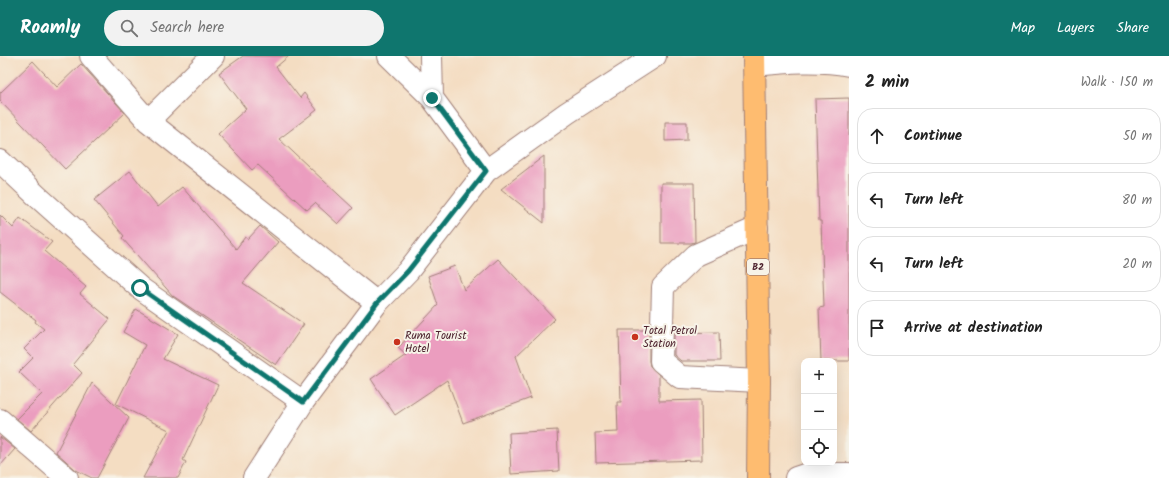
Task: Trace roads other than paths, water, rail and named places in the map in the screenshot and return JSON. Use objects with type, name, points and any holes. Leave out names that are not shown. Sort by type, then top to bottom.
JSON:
[{"type":"highway","name":"B2","points":[[755,60],[759,381],[758,478]]},
{"type":"street","points":[[91,56],[148,121],[377,303]]},
{"type":"street","points":[[148,121],[213,56]]},
{"type":"street","points":[[389,56],[432,98],[486,171]]},
{"type":"street","points":[[431,56],[432,98]]},
{"type":"street","points":[[254,478],[303,402],[377,303],[408,271],[486,171],[567,113],[655,56]]},
{"type":"street","points":[[755,60],[834,62],[849,65]]},
{"type":"street","points":[[0,161],[140,288],[303,402]]},
{"type":"street","points":[[757,228],[696,255],[663,287],[661,361],[680,377],[759,381]]},
{"type":"street","points":[[0,420],[67,478]]},
{"type":"street","points":[[796,478],[808,474],[849,474]]},
{"type":"place","name":"Total Petrol Station","points":[[635,337]]},
{"type":"place","name":"Ruma Tourist Hotel","points":[[397,342]]}]
